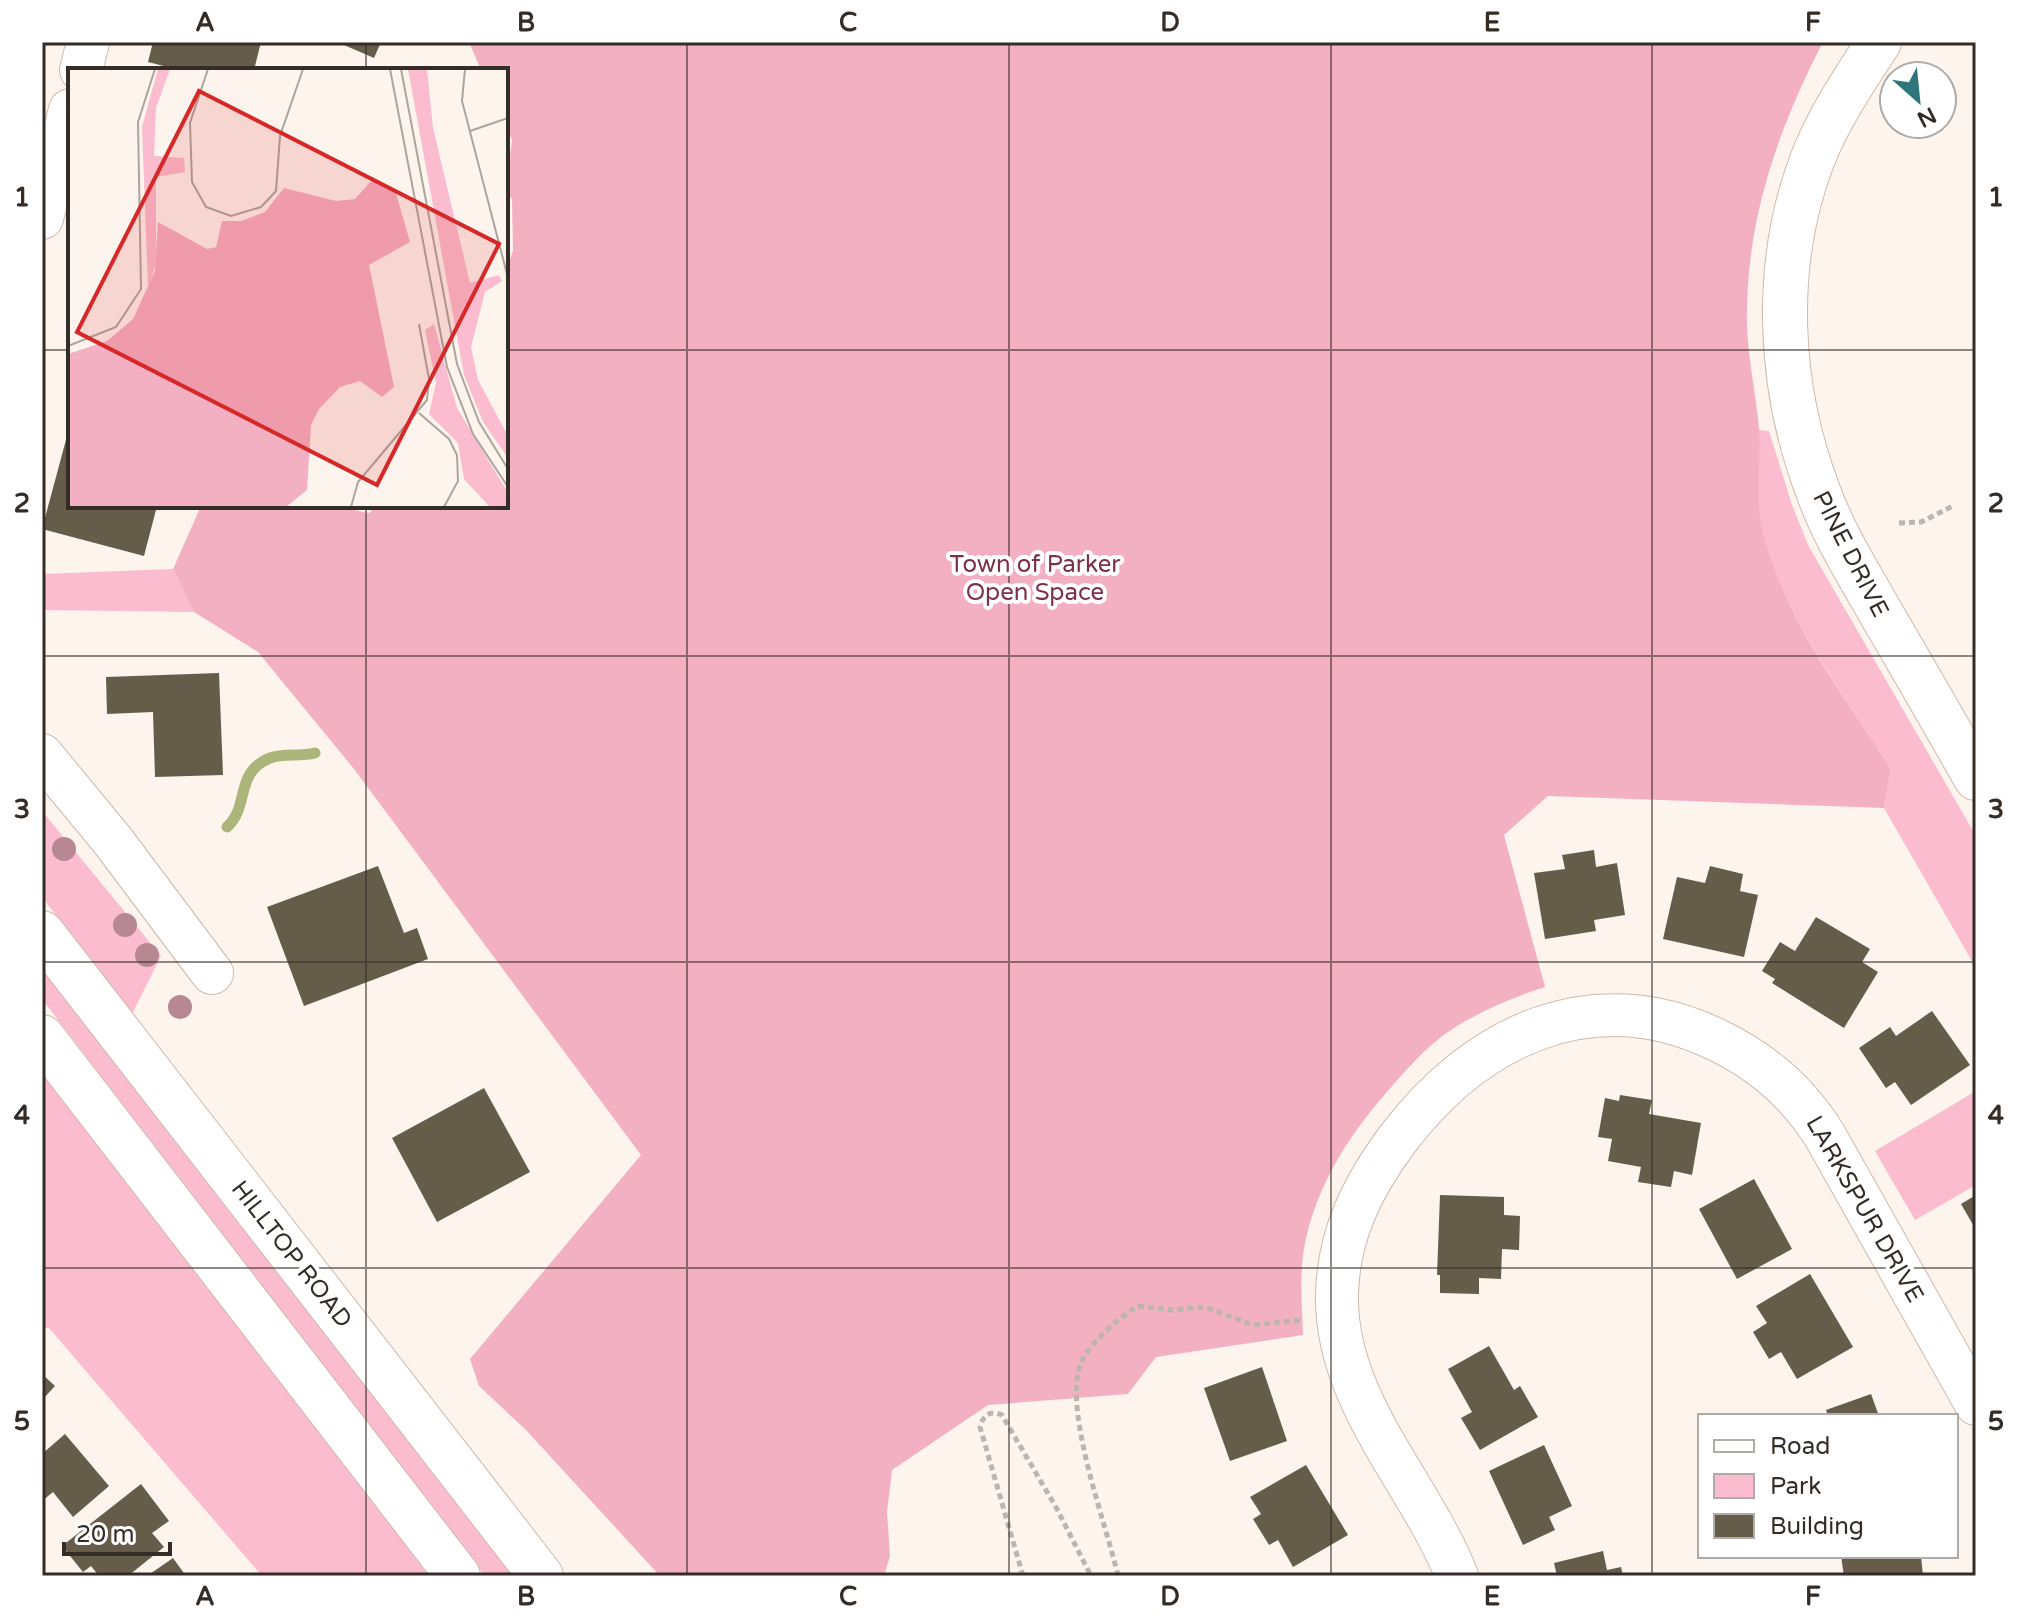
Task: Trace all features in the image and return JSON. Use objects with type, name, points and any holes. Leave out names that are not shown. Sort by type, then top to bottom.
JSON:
[{"type":"main road","name":"PINE DRIVE","points":[[1879,42],[1825,131],[1804,185],[1787,271],[1785,308],[1789,373],[1805,455],[1835,531],[1976,778]]},
{"type":"main road","name":"HILLTOP ROAD","points":[[42,933],[541,1576]]},
{"type":"main road","points":[[42,1037],[458,1576]]},
{"type":"street","points":[[82,68],[88,42]]},
{"type":"street","points":[[42,218],[68,118]]},
{"type":"street","points":[[42,755],[118,847],[212,973]]},
{"type":"street","name":"LARKSPUR DRIVE","points":[[1457,1576],[1372,1420],[1346,1363],[1338,1318],[1338,1273],[1352,1214],[1375,1171],[1406,1127],[1448,1082],[1493,1049],[1559,1021],[1626,1015],[1685,1026],[1727,1045],[1763,1068],[1798,1099],[1825,1136],[1976,1404]]},
{"type":"path","points":[[1899,523],[1921,522],[1955,505]]},
{"type":"path","points":[[1118,1576],[1081,1432],[1077,1390],[1078,1371],[1084,1357],[1121,1317],[1138,1306],[1171,1310],[1205,1307],[1253,1325],[1307,1319]]},
{"type":"path","points":[[1023,1576],[980,1427],[982,1419],[995,1412],[1002,1415],[1057,1509],[1091,1576]]},
{"type":"green space","name":"Town of Parker Open Space","points":[[469,42],[1823,42],[1778,144],[1758,214],[1752,250],[1747,325],[1759,428],[1759,506],[1765,542],[1788,602],[1815,651],[1891,769],[1884,808],[1548,796],[1504,835],[1545,987],[1491,1008],[1441,1037],[1378,1102],[1351,1139],[1318,1199],[1305,1243],[1301,1278],[1303,1335],[1156,1357],[1128,1394],[988,1405],[892,1470],[887,1512],[890,1556],[884,1576],[660,1576],[526,1430],[479,1386],[470,1359],[641,1155],[354,769],[258,652],[194,612],[173,569],[200,508],[344,508],[369,513],[374,508],[508,508],[508,266],[513,250],[512,199],[508,195],[512,140],[508,131],[508,68],[480,68]]},
{"type":"green space","points":[[1759,430],[1769,431],[1808,545],[1976,836],[1976,968],[1884,808],[1891,769],[1811,645],[1777,577],[1765,543],[1759,510]]},
{"type":"green space","points":[[173,569],[194,612],[42,610],[42,574]]},
{"type":"green space","points":[[42,811],[161,956],[132,1014],[42,897]]},
{"type":"green space","points":[[42,968],[516,1576],[485,1576],[42,999]]},
{"type":"green space","points":[[42,1074],[432,1576],[262,1576],[49,1328],[42,1328]]},
{"type":"green space","points":[[1976,1091],[1976,1185],[1915,1220],[1875,1151]]},
{"type":"building","points":[[153,42],[261,42],[254,68],[171,68],[148,62]]},
{"type":"building","points":[[337,42],[381,42],[374,58]]},
{"type":"building","points":[[67,436],[68,508],[156,508],[144,556],[42,529]]},
{"type":"building","points":[[219,673],[223,775],[155,777],[153,712],[107,714],[106,677]]},
{"type":"building","points":[[1594,850],[1596,867],[1617,863],[1625,915],[1594,920],[1596,931],[1545,939],[1534,873],[1565,869],[1562,855]]},
{"type":"building","points":[[378,866],[404,933],[417,928],[428,959],[304,1006],[267,907]]},
{"type":"building","points":[[1710,866],[1743,874],[1740,891],[1758,895],[1744,957],[1663,939],[1677,877],[1705,883]]},
{"type":"building","points":[[1816,917],[1870,949],[1862,962],[1878,972],[1844,1028],[1772,983],[1775,979],[1762,971],[1780,942],[1795,951]]},
{"type":"building","points":[[1932,1011],[1970,1065],[1911,1105],[1895,1082],[1886,1088],[1859,1048],[1890,1027],[1896,1036]]},
{"type":"building","points":[[484,1088],[530,1172],[437,1222],[392,1138]]},
{"type":"building","points":[[1620,1095],[1652,1100],[1649,1114],[1701,1123],[1692,1175],[1674,1171],[1671,1187],[1638,1182],[1641,1167],[1608,1161],[1612,1139],[1598,1137],[1605,1098],[1619,1101]]},
{"type":"building","points":[[1754,1179],[1792,1249],[1737,1279],[1699,1209]]},
{"type":"building","points":[[1440,1195],[1504,1197],[1504,1215],[1520,1216],[1519,1250],[1502,1249],[1501,1279],[1479,1278],[1479,1294],[1440,1293],[1440,1275],[1437,1275]]},
{"type":"building","points":[[1976,1195],[1976,1230],[1961,1204]]},
{"type":"building","points":[[1810,1274],[1853,1347],[1797,1379],[1781,1352],[1769,1359],[1753,1332],[1767,1323],[1756,1306]]},
{"type":"building","points":[[1489,1346],[1514,1390],[1520,1386],[1538,1417],[1480,1450],[1461,1418],[1472,1412],[1448,1369]]},
{"type":"building","points":[[1262,1367],[1287,1441],[1230,1461],[1204,1388]]},
{"type":"building","points":[[42,1374],[55,1386],[42,1400]]},
{"type":"building","points":[[1871,1394],[1878,1414],[1827,1414],[1826,1410]]},
{"type":"building","points":[[65,1434],[109,1486],[73,1517],[53,1492],[42,1501],[42,1454]]},
{"type":"building","points":[[1544,1445],[1572,1506],[1549,1517],[1555,1530],[1523,1545],[1489,1471]]},
{"type":"building","points":[[1306,1465],[1348,1535],[1293,1567],[1278,1540],[1269,1545],[1253,1519],[1261,1514],[1250,1497]]},
{"type":"building","points":[[141,1484],[169,1521],[152,1533],[164,1547],[128,1576],[99,1576],[91,1566],[83,1572],[62,1546]]},
{"type":"building","points":[[1603,1551],[1607,1570],[1621,1567],[1623,1576],[1557,1576],[1554,1563]]},
{"type":"building","points":[[173,1558],[186,1576],[147,1576]]},
{"type":"building","points":[[1841,1558],[1921,1558],[1923,1576],[1844,1576]]},
{"type":"waterway","points":[[227,827],[238,810],[251,772],[259,764],[275,757],[315,753]]}]
